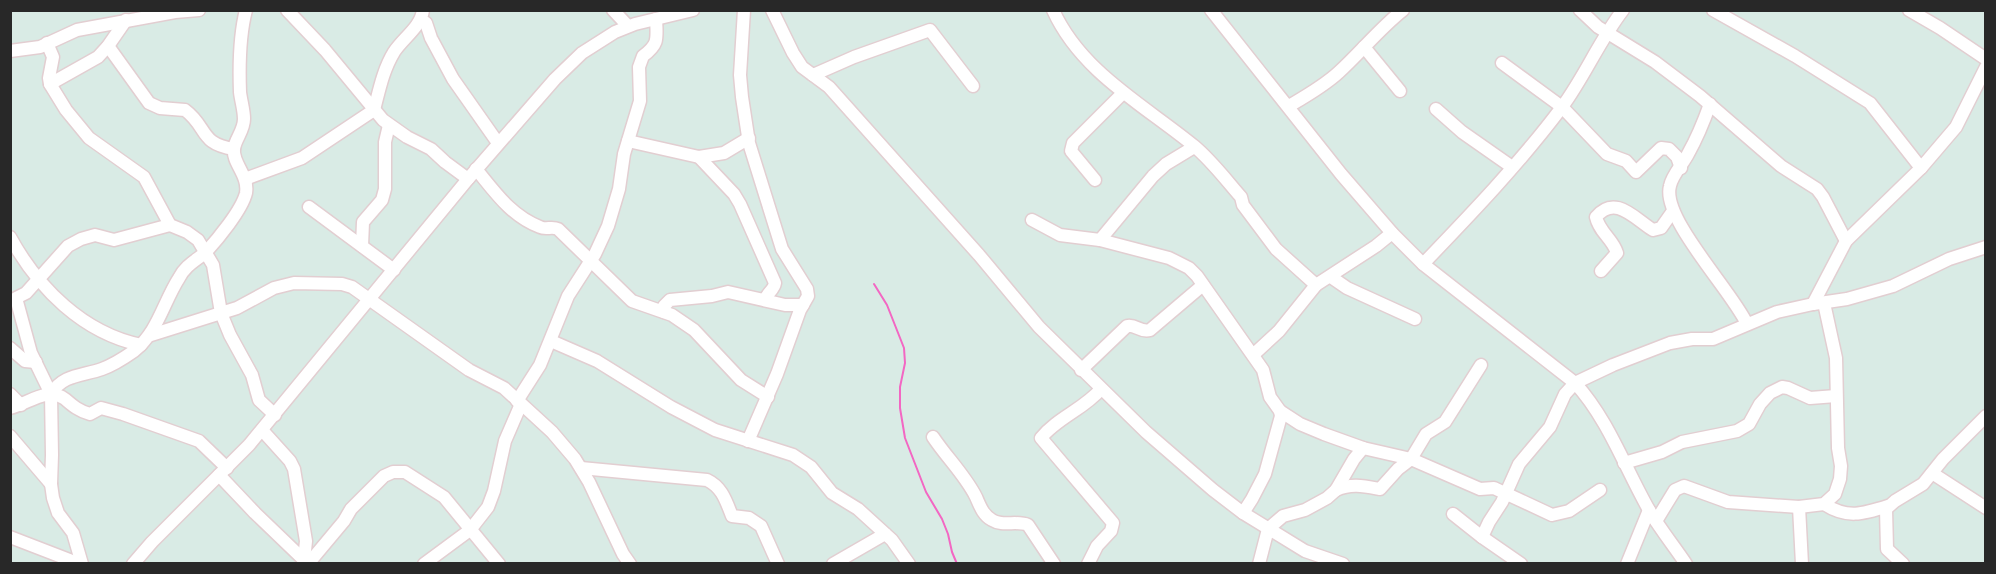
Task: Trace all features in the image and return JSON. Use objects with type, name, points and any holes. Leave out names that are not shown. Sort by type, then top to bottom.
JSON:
[{"type":"street","points":[[10,51],[40,47],[77,30],[126,20],[199,10]]},
{"type":"street","points":[[51,394],[64,380],[101,369],[129,354],[151,335],[179,276],[189,264],[205,253],[240,205],[246,191],[245,179],[234,150],[244,120],[240,64],[242,26],[246,10]]},
{"type":"street","points":[[286,10],[325,50],[389,125],[431,149],[445,162],[472,174],[513,213],[541,228],[558,229],[632,301],[664,312],[694,330],[741,380],[768,397]]},
{"type":"street","points":[[613,10],[628,26]]},
{"type":"street","points":[[133,564],[262,430],[472,174],[567,66],[601,40],[628,26],[693,10]]},
{"type":"street","points":[[744,10],[740,75],[748,138],[782,249],[807,289],[808,296],[748,441]]},
{"type":"street","points":[[772,10],[802,67],[837,96],[979,255],[1039,327],[1081,370],[1146,432],[1243,513],[1305,551],[1343,564]]},
{"type":"street","points":[[1053,10],[1063,30],[1073,43],[1123,93],[1194,147],[1241,197],[1243,205],[1276,249],[1316,285]]},
{"type":"street","points":[[1211,10],[1341,174],[1392,233],[1423,264],[1575,383],[1587,397],[1610,433],[1652,515],[1686,564]]},
{"type":"street","points":[[1289,106],[1327,82],[1403,10]]},
{"type":"street","points":[[1580,10],[1607,33],[1655,62],[1710,104],[1781,166],[1817,189],[1846,241]]},
{"type":"street","points":[[1423,264],[1482,202],[1562,107],[1623,10]]},
{"type":"street","points":[[1713,10],[1795,56],[1870,104],[1922,168]]},
{"type":"street","points":[[1627,564],[1652,515],[1675,490],[1684,486],[1728,502],[1799,507],[1824,504],[1835,494],[1840,479],[1836,358],[1819,303],[1846,241],[1922,168],[1956,127],[1985,58],[1909,10]]},
{"type":"street","points":[[245,179],[302,158],[374,110],[390,59],[422,15],[431,38],[453,79],[498,143]]},
{"type":"street","points":[[424,564],[471,530],[488,507],[494,491],[505,441],[519,402],[540,365],[568,296],[591,262],[608,226],[640,101],[639,67],[643,56],[650,52],[656,42],[656,19]]},
{"type":"street","points":[[50,84],[87,64],[108,46],[126,20]]},
{"type":"street","points":[[813,75],[854,57],[930,30],[973,86]]},
{"type":"street","points":[[47,43],[53,57],[50,84],[66,110],[89,138],[144,177],[170,225]]},
{"type":"street","points":[[108,46],[149,103],[160,108],[185,110],[210,142],[234,150]]},
{"type":"street","points":[[1364,47],[1400,91]]},
{"type":"street","points":[[1502,63],[1562,107],[1607,154],[1626,161],[1636,172],[1661,148],[1669,148],[1677,157],[1681,168]]},
{"type":"street","points":[[1095,180],[1071,151],[1073,143],[1123,93]]},
{"type":"street","points":[[1710,104],[1699,135],[1670,185],[1669,203],[1688,237],[1730,294],[1747,324]]},
{"type":"street","points":[[1436,109],[1462,132],[1512,167]]},
{"type":"street","points":[[362,246],[363,222],[382,200],[385,189],[385,142],[389,125]]},
{"type":"street","points":[[628,141],[699,157],[724,153],[748,138]]},
{"type":"street","points":[[1100,240],[1153,176],[1166,164],[1194,147]]},
{"type":"street","points":[[699,157],[734,194],[740,204],[775,283],[765,300]]},
{"type":"street","points":[[1601,271],[1617,253],[1615,245],[1605,236],[1597,223],[1596,217],[1602,210],[1612,206],[1624,210],[1653,230],[1661,228],[1673,211]]},
{"type":"street","points":[[309,207],[394,270]]},
{"type":"street","points":[[1032,220],[1060,235],[1100,240],[1169,258],[1189,268],[1263,370],[1270,397],[1280,411],[1300,424],[1363,448],[1411,459],[1480,489],[1491,487],[1551,515],[1569,511],[1600,490]]},
{"type":"street","points":[[81,564],[73,533],[56,510],[51,484],[51,394],[27,342],[16,298],[26,293],[68,246],[95,235],[114,240],[170,225],[187,232],[198,240],[213,265],[221,313],[230,335],[252,375],[259,400],[275,414]]},
{"type":"street","points":[[1253,355],[1279,331],[1316,285],[1331,277],[1392,233]]},
{"type":"street","points":[[10,237],[28,267],[54,296],[98,331],[141,345]]},
{"type":"street","points":[[1482,537],[1506,494],[1519,464],[1550,427],[1565,394],[1575,383],[1613,365],[1670,343],[1692,339],[1713,339],[1777,312],[1863,296],[1893,286],[1949,259],[1986,247]]},
{"type":"street","points":[[1331,277],[1347,288],[1415,319]]},
{"type":"street","points":[[151,335],[237,308],[274,288],[294,283],[342,284],[352,287],[469,370],[504,388],[561,441],[581,468],[630,564]]},
{"type":"street","points":[[1081,370],[1127,326],[1132,325],[1143,331],[1150,330],[1203,285]]},
{"type":"street","points":[[664,312],[667,302],[682,297],[712,296],[728,292],[785,305],[803,304]]},
{"type":"street","points":[[551,341],[597,361],[671,407],[715,430],[802,460],[811,467],[832,493],[858,509],[885,534],[909,564]]},
{"type":"street","points":[[10,348],[25,361],[36,362]]},
{"type":"street","points":[[1336,489],[1346,485],[1357,485],[1380,489],[1398,469],[1411,459],[1426,434],[1445,422],[1481,365]]},
{"type":"street","points":[[1624,463],[1662,452],[1683,442],[1737,431],[1749,424],[1760,404],[1770,393],[1782,387],[1810,398],[1836,396]]},
{"type":"street","points":[[1088,564],[1097,546],[1111,531],[1113,523],[1041,438],[1101,389]]},
{"type":"street","points":[[10,394],[16,407],[33,398],[51,394],[64,399],[83,412],[90,414],[101,408],[203,443],[255,513],[306,563]]},
{"type":"street","points":[[1243,513],[1265,474],[1281,416],[1280,411]]},
{"type":"street","points":[[1824,504],[1836,512],[1850,513],[1869,512],[1888,506],[1916,489],[1986,416]]},
{"type":"street","points":[[262,430],[290,460],[294,469],[306,541],[306,563]]},
{"type":"street","points":[[933,437],[947,458],[964,476],[986,516],[999,524],[1018,522],[1028,525],[1054,564]]},
{"type":"street","points":[[12,442],[51,484]]},
{"type":"street","points":[[1259,564],[1268,529],[1283,516],[1305,510],[1327,498],[1336,489],[1363,448]]},
{"type":"street","points":[[581,468],[707,480],[717,487],[726,499],[732,516],[749,518],[761,526],[778,564]]},
{"type":"street","points":[[306,563],[344,521],[351,509],[384,476],[393,472],[405,472],[444,497],[500,564]]},
{"type":"street","points":[[1932,473],[1986,508]]},
{"type":"street","points":[[1888,506],[1884,513],[1887,549],[1902,564]]},
{"type":"street","points":[[1799,507],[1802,564]]},
{"type":"street","points":[[1453,514],[1521,564]]},
{"type":"street","points":[[833,564],[885,534]]},
{"type":"street","points":[[10,537],[81,564]]},
{"type":"waterway","points":[[874,284],[887,305],[904,348],[905,363],[900,387],[900,408],[905,438],[926,492],[942,519],[957,564]]}]
